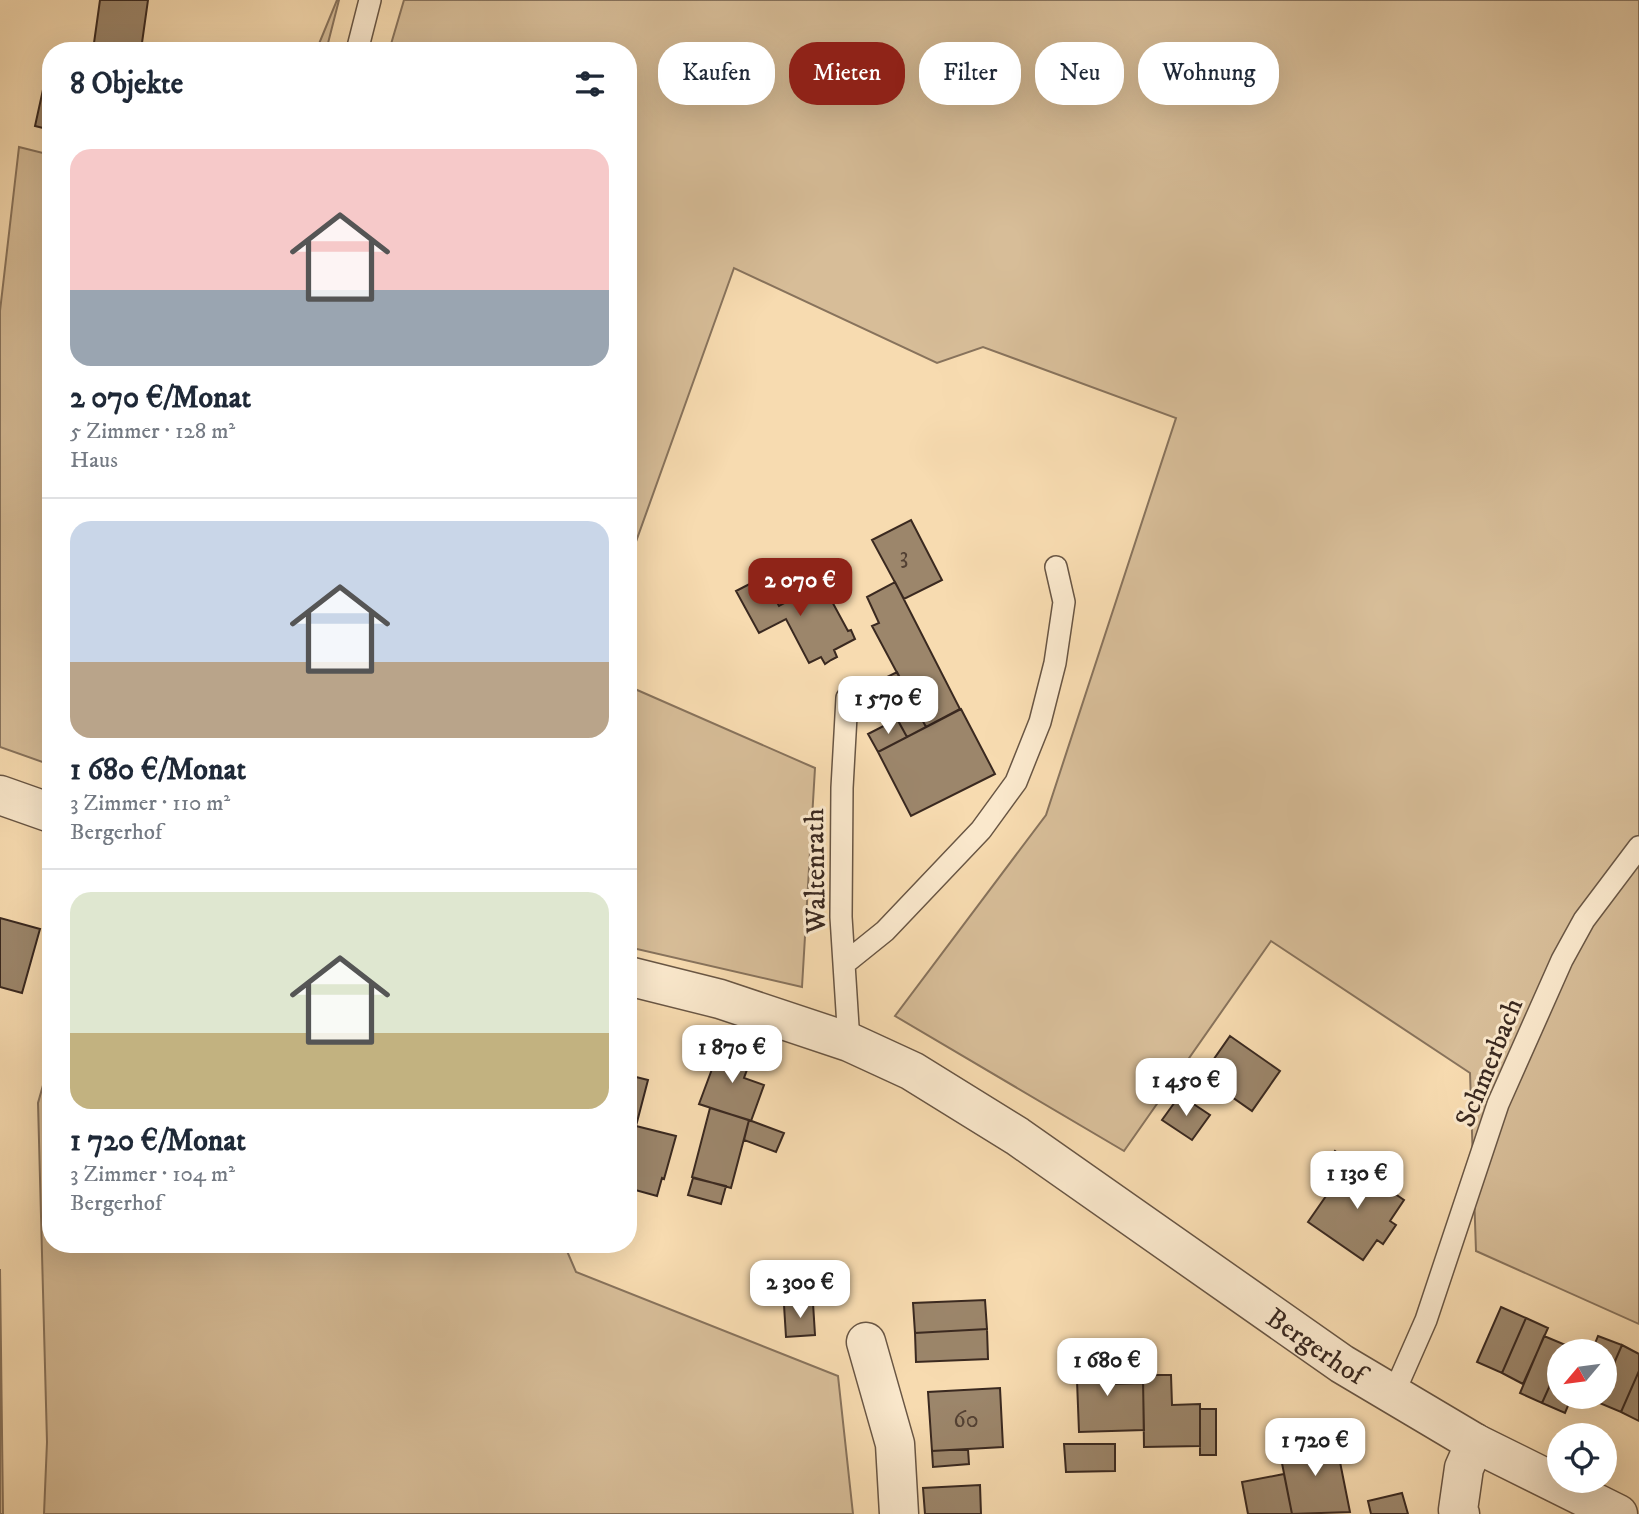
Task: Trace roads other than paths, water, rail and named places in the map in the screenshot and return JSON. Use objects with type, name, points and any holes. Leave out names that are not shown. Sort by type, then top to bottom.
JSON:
[{"type":"street","points":[[0,795],[42,810]]},
{"type":"street","name":"Bergerhof","points":[[637,978],[720,999],[849,1042],[912,1072],[1017,1136],[1342,1364],[1475,1443],[1618,1514]]},
{"type":"street","points":[[866,1342],[895,1444],[899,1514]]},
{"type":"street","points":[[1460,1514],[1458,1510],[1464,1468],[1475,1443]]},
{"type":"lane","points":[[359,42],[370,0]]},
{"type":"lane","points":[[844,964],[885,931],[981,830],[1016,782],[1040,722],[1055,663],[1064,602],[1056,567]]},
{"type":"lane","name":"Waltenrath","points":[[847,698],[842,788],[841,917],[849,1042]]},
{"type":"lane","name":"Schmerbach","points":[[1393,1395],[1426,1320],[1498,1104],[1562,960],[1584,920],[1639,846]]}]
